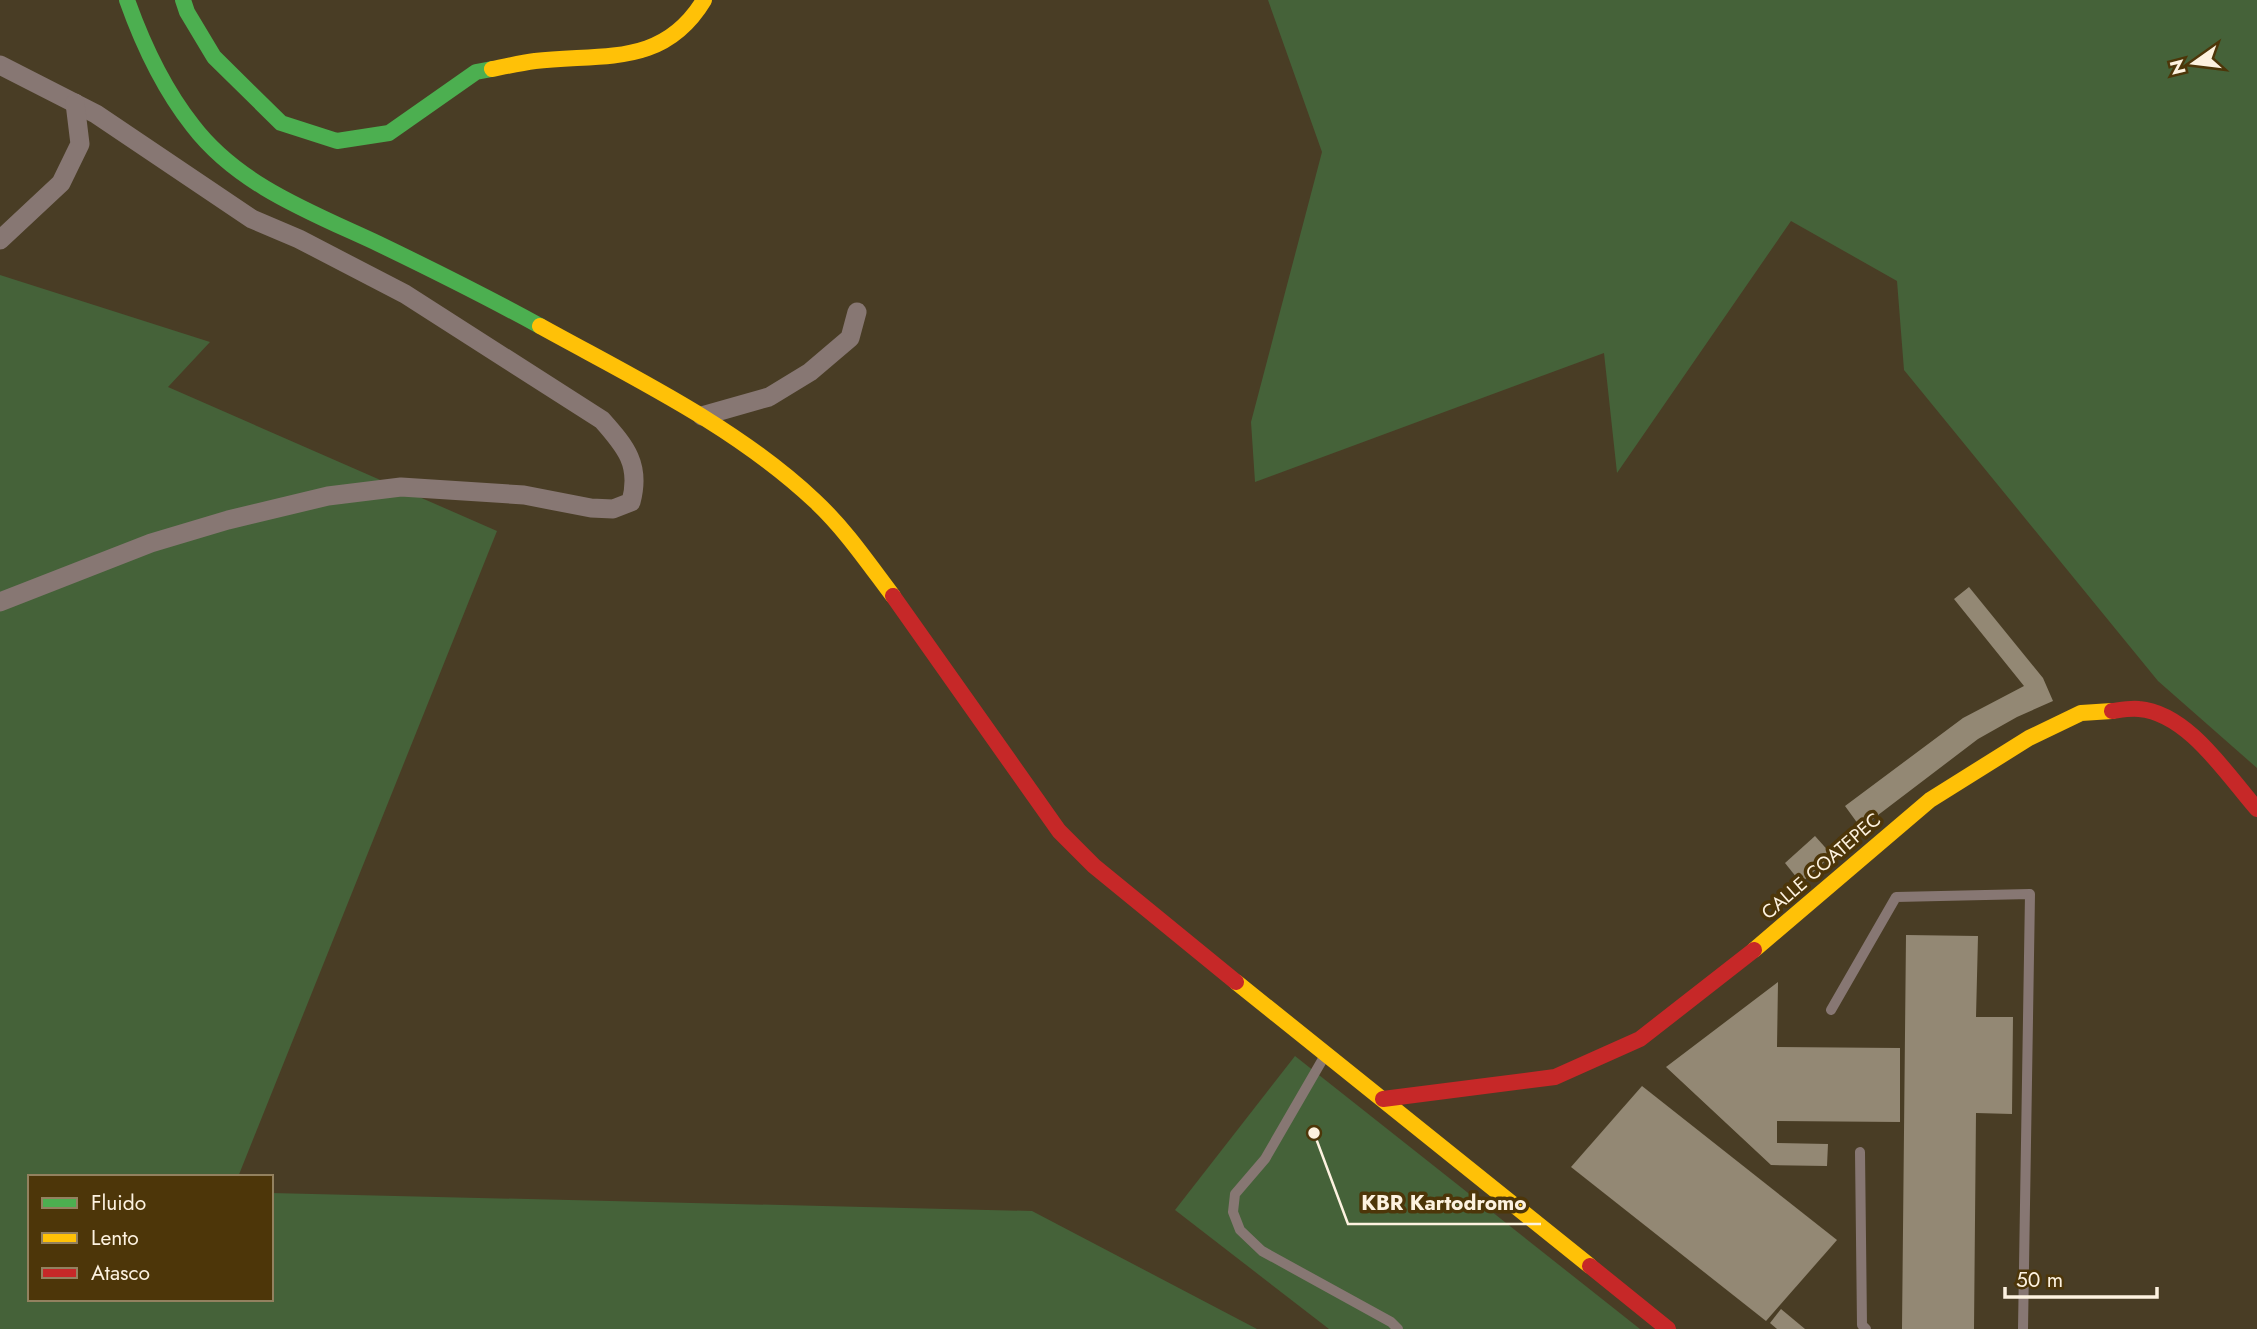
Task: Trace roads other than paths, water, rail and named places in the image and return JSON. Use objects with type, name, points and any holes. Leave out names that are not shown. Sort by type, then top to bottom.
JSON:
[{"type":"main road","points":[[127,0],[164,87],[194,128],[229,163],[270,192],[549,330],[702,416],[783,472],[816,502],[851,540],[925,639],[1059,831],[1085,857],[1200,955],[1668,1329]]},
{"type":"main road","points":[[183,0],[187,12],[214,57],[281,123],[337,141],[389,133],[476,72],[536,61],[606,58],[661,44],[692,20],[704,0]]},
{"type":"main road","name":"CALLE COATEPEC","points":[[1382,1099],[1555,1077],[1640,1039],[1773,936],[1930,800],[2029,738],[2081,713],[2140,709],[2167,717],[2193,735],[2257,809]]},
{"type":"street","points":[[0,65],[96,114],[252,219],[299,239],[405,294],[602,420],[623,443],[634,468],[635,486],[631,502],[613,509],[590,508],[524,495],[401,487],[328,496],[228,520],[151,543],[0,602]]},
{"type":"street","points":[[0,240],[61,183],[80,145],[75,103]]},
{"type":"street","points":[[405,294],[420,264]]},
{"type":"street","points":[[702,416],[769,397],[810,372],[850,338],[857,312]]},
{"type":"lane","points":[[1831,1010],[1896,897],[2030,894],[2023,1329]]},
{"type":"lane","points":[[1326,1054],[1265,1159],[1235,1194],[1233,1212],[1240,1230],[1262,1251],[1391,1322],[1398,1329]]},
{"type":"lane","points":[[1860,1152],[1862,1325],[1866,1329]]},
{"type":"place","name":"KBR Kartodromo","points":[[1314,1133]]}]
